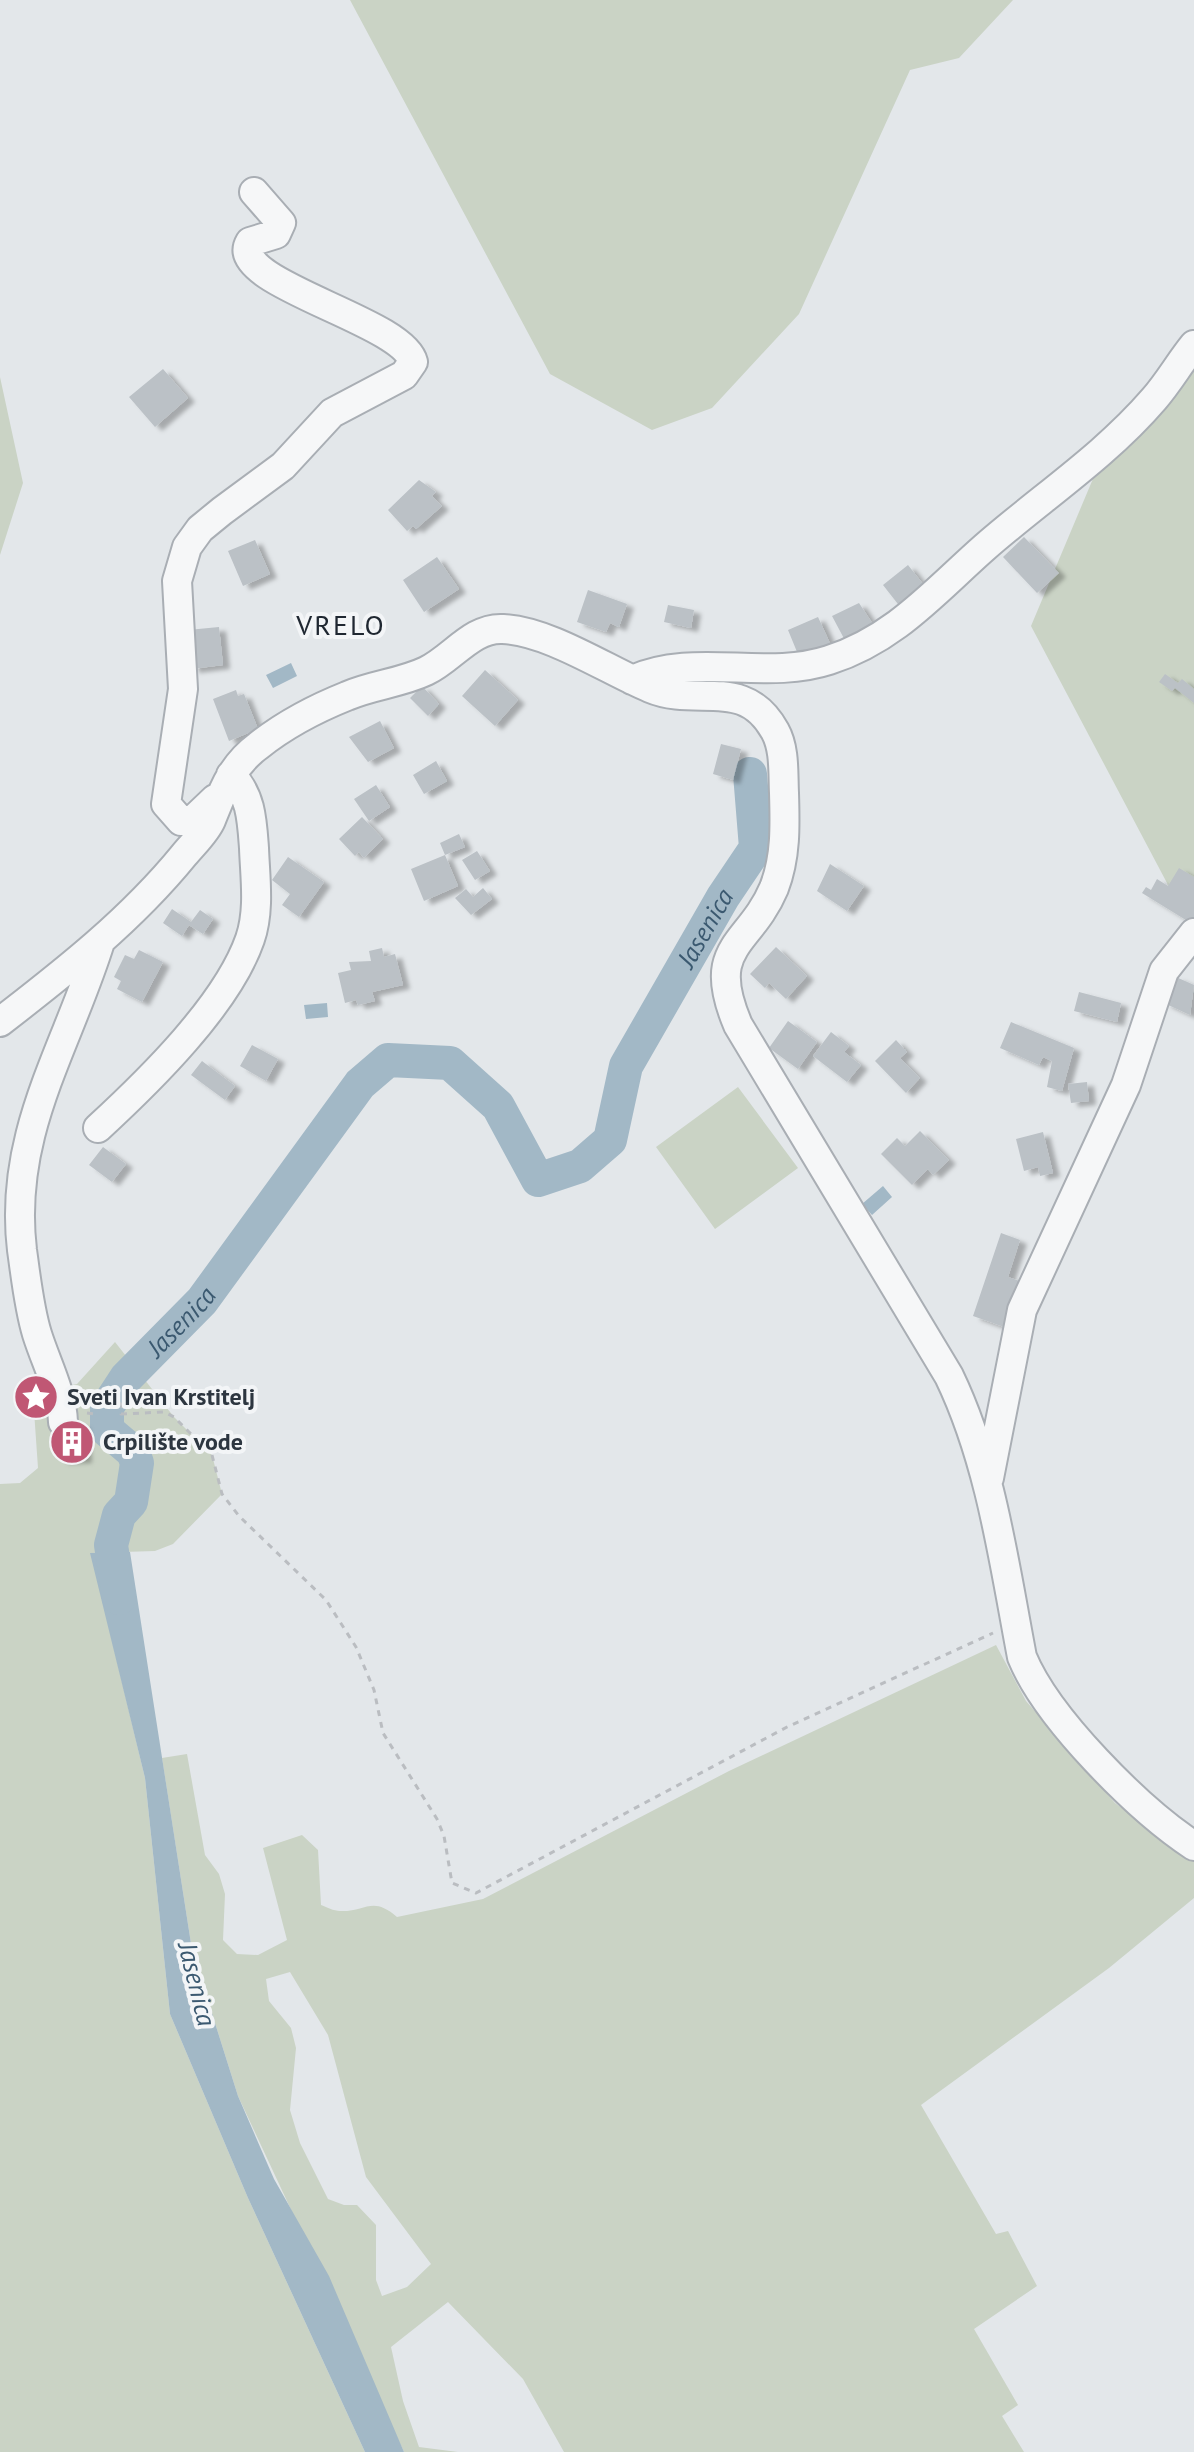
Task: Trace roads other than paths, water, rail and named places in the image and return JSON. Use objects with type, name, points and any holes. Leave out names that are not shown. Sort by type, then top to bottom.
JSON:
[{"type":"street","points":[[254,192],[281,223],[276,234],[250,242],[249,260],[274,280],[353,317],[393,341],[410,354],[413,362],[404,375],[332,413],[283,466],[211,520],[187,547],[177,581],[183,689],[166,804],[181,821],[194,819],[258,746],[347,696],[428,670],[480,633],[494,629],[531,634],[632,680],[677,696],[692,698],[716,693],[741,700],[765,717],[776,733],[782,754],[784,811],[780,866],[773,890],[740,935],[728,960],[728,1000],[738,1025],[949,1376],[968,1416],[987,1489],[1022,1657],[1032,1682],[1108,1770],[1171,1831],[1194,1846]]},
{"type":"street","points":[[632,680],[663,668],[794,668],[853,652],[887,634],[904,623],[994,539],[1082,469],[1153,400],[1194,345]]},
{"type":"street","points":[[0,1022],[100,942],[175,866],[210,822],[225,786]]},
{"type":"street","points":[[98,1128],[176,1049],[221,991],[250,939],[256,899],[252,820],[245,788],[225,786]]},
{"type":"street","points":[[987,1489],[1022,1310],[1126,1085],[1164,971],[1194,933]]},
{"type":"street","points":[[63,1422],[58,1395],[36,1331],[19,1204],[38,1101],[85,990],[100,942]]},
{"type":"water","points":[[291,663],[297,676],[273,688],[266,675]]},
{"type":"water","points":[[327,1003],[328,1017],[306,1019],[304,1005]]},
{"type":"water","points":[[883,1186],[892,1197],[872,1215],[862,1204]]},
{"type":"water","points":[[130,1552],[192,1950],[238,2096],[274,2179],[329,2276],[404,2452],[365,2452],[248,2198],[170,2014],[145,1778],[90,1553]]},
{"type":"waterway","name":"Jasenica","points":[[119,1598],[111,1545],[119,1515],[131,1502],[137,1463],[133,1452],[107,1430],[107,1407],[126,1378],[202,1301],[360,1084],[388,1060],[450,1063],[498,1106],[538,1180],[580,1166],[610,1140],[626,1066],[723,897],[756,848],[750,774]]},
{"type":"place","name":"Sveti Ivan Krstitelj","points":[[36,1397]]},
{"type":"place","name":"Crpilište vode","points":[[72,1442]]},
{"type":"district","name":"VRELO","points":[[341,625]]}]
